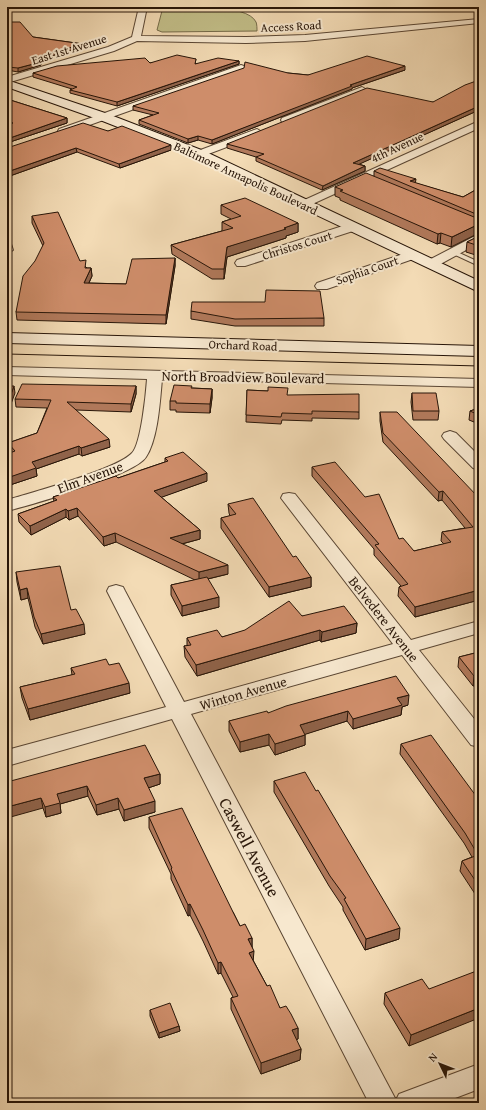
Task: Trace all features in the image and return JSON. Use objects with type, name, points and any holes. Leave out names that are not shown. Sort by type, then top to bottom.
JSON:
[{"type":"main road","name":"Baltimore Annapolis Boulevard","points":[[7,83],[104,117],[199,154],[479,287]]},
{"type":"main road","name":"Orchard Road","points":[[7,338],[479,351]]},
{"type":"street","points":[[136,38],[143,7]]},
{"type":"street","name":"Access Road","points":[[136,38],[246,40],[305,38],[479,21]]},
{"type":"street","name":"East 1st Avenue","points":[[7,80],[111,49],[136,38]]},
{"type":"street","points":[[52,134],[241,68]]},
{"type":"street","points":[[278,124],[362,90]]},
{"type":"street","name":"4th Avenue","points":[[304,204],[479,124]]},
{"type":"street","points":[[199,154],[265,129]]},
{"type":"street","name":"Christos Court","points":[[241,263],[352,227]]},
{"type":"street","points":[[431,264],[479,238]]},
{"type":"street","name":"Sophia Court","points":[[322,286],[412,255]]},
{"type":"street","name":"North Broadview Boulevard","points":[[7,370],[479,383]]},
{"type":"street","name":"Elm Avenue","points":[[7,506],[112,470],[133,461],[139,456],[145,436],[155,375]]},
{"type":"street","points":[[450,436],[479,464]]},
{"type":"street","name":"Belvedere Avenue","points":[[289,498],[479,740]]},
{"type":"street","name":"Caswell Avenue","points":[[116,591],[384,1103]]},
{"type":"street","name":"Winton Avenue","points":[[7,758],[479,627]]},
{"type":"street","points":[[409,1103],[479,1076]]},
{"type":"lane","points":[[363,177],[375,181]]},
{"type":"lane","points":[[453,252],[479,264]]},
{"type":"shaded area","points":[[163,7],[213,7],[240,12],[250,16],[256,22],[257,31],[162,32],[157,30]]},
{"type":"building","points":[[7,22],[20,22],[33,37],[83,44],[40,56],[41,62],[18,68],[7,67]]},
{"type":"building","points":[[177,55],[196,59],[195,64],[218,58],[239,61],[117,102],[70,90],[77,87],[33,73],[57,66],[145,58],[150,63]]},
{"type":"building","points":[[367,56],[405,66],[350,85],[352,86],[212,140],[198,136],[188,139],[139,120],[159,113],[133,106],[244,68],[245,62],[288,73],[308,75]]},
{"type":"building","points":[[479,80],[479,106],[353,163],[365,166],[323,186],[256,157],[264,154],[227,144],[367,88],[433,102],[465,85]]},
{"type":"building","points":[[7,99],[67,118],[7,139],[7,125],[13,123],[7,121]]},
{"type":"building","points":[[83,123],[108,131],[122,126],[171,145],[119,164],[76,148],[7,172],[7,148]]},
{"type":"building","points":[[380,168],[416,179],[410,181],[463,197],[479,188],[479,212],[476,214],[374,171]]},
{"type":"building","points":[[366,173],[479,219],[479,224],[452,237],[441,233],[438,234],[340,191],[343,190],[335,187]]},
{"type":"building","points":[[245,198],[298,223],[284,228],[286,229],[227,247],[224,269],[212,269],[171,245],[233,228],[222,222],[241,216],[221,205]]},
{"type":"building","points":[[58,212],[80,261],[86,260],[85,268],[91,268],[84,283],[126,284],[132,259],[175,258],[166,315],[16,312],[23,276],[35,261],[44,243],[32,216]]},
{"type":"building","points":[[479,236],[479,246],[467,242]]},
{"type":"building","points":[[266,290],[320,291],[324,318],[235,319],[191,311],[192,302],[265,302]]},
{"type":"building","points":[[22,384],[136,386],[131,404],[67,402],[109,439],[81,448],[79,446],[32,462],[36,468],[7,478],[7,454],[15,451],[8,443],[37,433],[51,400],[15,399]]},
{"type":"building","points":[[174,385],[192,386],[191,388],[212,389],[210,404],[176,403],[176,401],[170,401]]},
{"type":"building","points":[[7,386],[14,386],[7,405]]},
{"type":"building","points":[[268,387],[288,388],[287,395],[359,394],[359,412],[312,411],[312,414],[282,413],[281,417],[246,415],[247,390],[268,391]]},
{"type":"building","points":[[412,393],[436,393],[439,411],[413,411]]},
{"type":"building","points":[[479,408],[479,415],[470,411]]},
{"type":"building","points":[[380,412],[397,412],[479,498],[479,590],[415,607],[399,587],[408,584],[375,545],[379,544],[312,467],[335,462],[365,497],[379,494],[399,539],[403,538],[414,551],[451,542],[442,532],[473,527],[443,491],[439,492],[383,433]]},
{"type":"building","points":[[183,452],[207,473],[154,491],[200,530],[170,538],[228,565],[199,572],[115,533],[103,537],[77,508],[68,511],[66,509],[30,526],[18,514],[57,500],[53,497],[116,476],[118,478],[168,461],[165,458]]},
{"type":"building","points":[[253,498],[293,557],[296,556],[311,577],[269,587],[221,518],[236,514],[228,504]]},
{"type":"building","points":[[60,566],[71,610],[76,609],[84,624],[41,634],[34,617],[27,588],[20,590],[16,572]]},
{"type":"building","points":[[207,577],[219,597],[182,606],[171,585]]},
{"type":"building","points":[[289,601],[302,616],[344,606],[357,623],[322,632],[320,630],[196,665],[184,646],[191,645],[187,638],[217,630],[222,637],[245,630]]},
{"type":"building","points":[[479,652],[479,674],[474,676],[459,657]]},
{"type":"building","points":[[106,659],[109,665],[119,663],[129,683],[28,709],[20,687],[75,674],[71,668]]},
{"type":"building","points":[[396,676],[409,695],[397,698],[402,705],[353,719],[348,711],[300,725],[305,735],[275,744],[269,734],[240,742],[229,721],[267,711],[268,713],[286,706]]},
{"type":"building","points":[[431,735],[479,800],[479,886],[462,861],[478,855],[465,833],[401,744]]},
{"type":"building","points":[[145,745],[160,774],[144,778],[155,801],[124,810],[118,798],[96,805],[87,786],[57,794],[60,803],[45,807],[41,798],[7,807],[7,782]]},
{"type":"building","points":[[305,772],[316,791],[318,790],[400,928],[366,939],[344,899],[346,898],[330,876],[274,781]]},
{"type":"building","points":[[182,808],[240,926],[245,924],[252,938],[248,939],[254,951],[249,953],[267,986],[270,985],[280,1008],[286,1006],[298,1028],[292,1030],[301,1049],[261,1063],[231,998],[238,996],[221,962],[218,963],[190,904],[188,905],[149,817]]},
{"type":"building","points":[[479,970],[479,1008],[411,1035],[385,993],[422,979],[429,989]]},
{"type":"building","points":[[170,1003],[179,1026],[159,1033],[150,1010]]},
{"type":"tram line","points":[[7,354],[479,366]]}]
